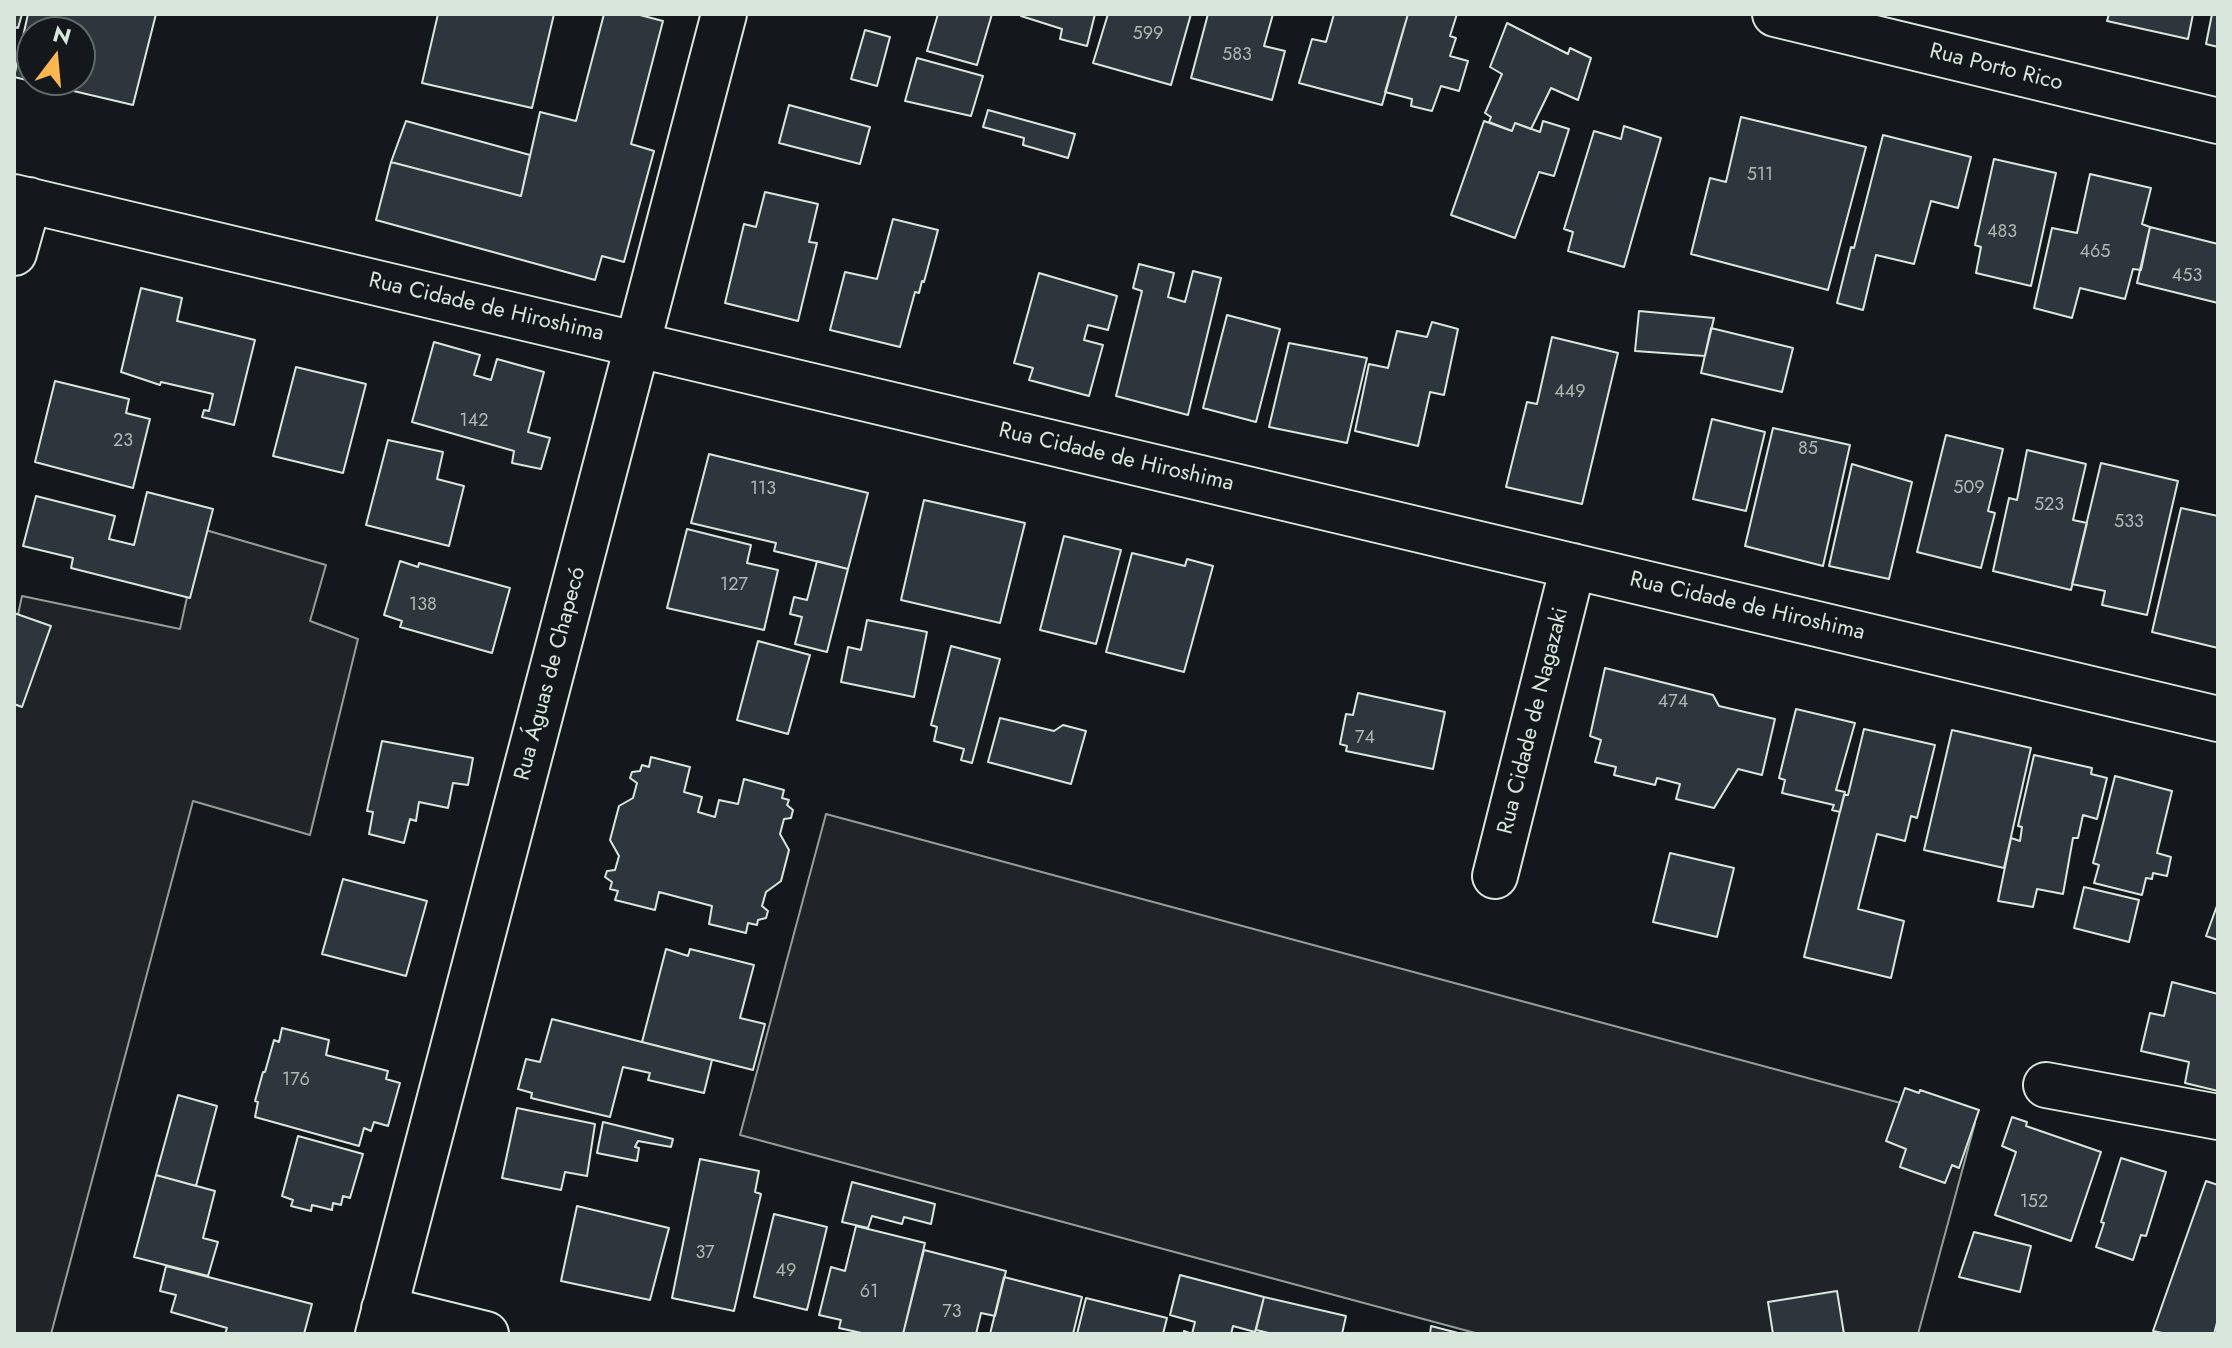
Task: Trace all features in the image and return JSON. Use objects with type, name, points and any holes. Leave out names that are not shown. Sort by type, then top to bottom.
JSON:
[{"type":"street","name":"Rua Águas de Chapecó","points":[[381,1321],[724,14]]},
{"type":"street","name":"Rua Porto Rico","points":[[1775,14],[2218,121]]},
{"type":"street","name":"Rua Cidade de Hiroshima","points":[[22,199],[2218,719]]},
{"type":"street","points":[[14,253],[22,199]]},
{"type":"street","name":"Rua Cidade de Nagazaki","points":[[1495,876],[1573,566]]},
{"type":"street","points":[[2046,1085],[2218,1117]]},
{"type":"street","points":[[381,1321],[486,1334]]},
{"type":"shaded area","points":[[202,529],[326,565],[310,621],[358,639],[310,835],[193,801],[51,1334],[14,1334],[14,633],[22,596],[180,629]]},
{"type":"shaded area","points":[[826,814],[1975,1123],[1918,1334],[1479,1334],[740,1135]]},
{"type":"building","points":[[28,14],[156,14],[133,105],[95,96],[96,16]]},
{"type":"building","points":[[438,14],[554,14],[532,108],[422,83]]},
{"type":"building","points":[[604,14],[636,14],[663,21],[631,144],[654,151],[624,262],[602,256],[595,280],[376,220],[391,162],[521,196],[540,112],[576,121]]},
{"type":"building","points":[[938,14],[992,14],[977,65],[927,51]]},
{"type":"building","points":[[1022,14],[1095,14],[1087,46],[1060,39],[1062,29]]},
{"type":"building","points":[[1108,14],[1191,14],[1171,85],[1093,63]]},
{"type":"building","points":[[1208,14],[1273,14],[1264,46],[1285,51],[1272,100],[1191,78]]},
{"type":"building","points":[[1334,14],[1408,14],[1382,105],[1299,83],[1312,39],[1326,42]]},
{"type":"building","points":[[1408,14],[1457,14],[1450,36],[1456,38],[1450,56],[1468,61],[1459,91],[1441,86],[1432,111],[1411,106],[1412,99],[1385,92]]},
{"type":"building","points":[[2109,14],[2193,14],[2188,39],[2107,21]]},
{"type":"building","points":[[2212,14],[2218,14],[2218,47],[2206,44]]},
{"type":"building","points":[[1507,23],[1568,54],[1570,48],[1591,58],[1578,100],[1551,88],[1531,129],[1515,123],[1512,131],[1489,122],[1491,117],[1485,113],[1502,74],[1490,67]]},
{"type":"building","points":[[865,30],[890,37],[877,86],[851,79]]},
{"type":"building","points":[[917,58],[983,76],[971,116],[905,101]]},
{"type":"building","points":[[789,105],[870,127],[860,164],[779,143]]},
{"type":"building","points":[[988,110],[1075,134],[1068,158],[1023,145],[1024,138],[983,127]]},
{"type":"building","points":[[1741,117],[1866,147],[1828,290],[1691,254],[1710,178],[1726,182]]},
{"type":"building","points":[[406,121],[530,155],[521,196],[391,162]]},
{"type":"building","points":[[1484,121],[1512,131],[1515,123],[1540,132],[1543,121],[1569,129],[1554,176],[1539,172],[1515,238],[1451,215]]},
{"type":"building","points":[[1624,126],[1661,138],[1624,267],[1568,251],[1573,232],[1564,229],[1594,131],[1621,139]]},
{"type":"building","points":[[1883,135],[1971,157],[1958,208],[1931,201],[1914,264],[1876,255],[1863,310],[1837,303]]},
{"type":"building","points":[[1994,159],[2056,173],[2031,286],[1976,273],[1981,247],[1975,245]]},
{"type":"building","points":[[2090,174],[2151,188],[2142,224],[2150,227],[2141,270],[2133,269],[2125,299],[2080,288],[2072,318],[2034,308],[2052,228],[2077,233]]},
{"type":"building","points":[[765,192],[818,204],[809,242],[817,243],[798,321],[725,303],[744,224],[756,227]]},
{"type":"building","points":[[893,219],[938,230],[924,282],[919,293],[915,292],[900,347],[830,330],[845,272],[877,279]]},
{"type":"building","points":[[2150,227],[2218,244],[2218,303],[2137,283]]},
{"type":"building","points":[[1139,264],[1174,273],[1168,297],[1185,302],[1193,271],[1221,278],[1188,415],[1116,396],[1142,291],[1133,288]]},
{"type":"building","points":[[1039,273],[1117,296],[1108,330],[1088,325],[1084,340],[1103,345],[1089,396],[1029,380],[1033,368],[1014,363]]},
{"type":"building","points":[[141,288],[182,298],[177,321],[255,340],[234,425],[202,417],[204,410],[209,411],[213,394],[161,382],[160,385],[121,372]]},
{"type":"building","points":[[1639,311],[1714,318],[1705,356],[1635,351]]},
{"type":"building","points":[[1227,315],[1280,329],[1256,422],[1203,408]]},
{"type":"building","points":[[1432,322],[1458,329],[1444,395],[1430,392],[1418,446],[1355,431],[1369,364],[1388,368],[1397,331],[1427,337]]},
{"type":"building","points":[[1711,328],[1793,348],[1782,392],[1701,373]]},
{"type":"building","points":[[1552,337],[1618,353],[1582,504],[1506,487],[1527,402],[1537,404]]},
{"type":"building","points":[[434,342],[480,355],[474,375],[491,380],[497,359],[544,372],[528,432],[550,438],[541,469],[512,463],[514,451],[412,422]]},
{"type":"building","points":[[1289,343],[1367,358],[1347,443],[1269,427]]},
{"type":"building","points":[[296,367],[366,384],[343,473],[273,456]]},
{"type":"building","points":[[55,381],[129,399],[126,413],[150,419],[133,488],[35,462]]},
{"type":"building","points":[[1712,419],[1765,432],[1746,511],[1693,499]]},
{"type":"building","points":[[1773,428],[1850,445],[1823,566],[1745,546]]},
{"type":"building","points":[[1946,435],[2003,449],[1988,511],[1995,513],[1981,568],[1917,552]]},
{"type":"building","points":[[388,440],[443,452],[437,479],[464,486],[449,546],[366,525]]},
{"type":"building","points":[[2027,450],[2086,464],[2073,520],[2087,523],[2071,590],[1993,571],[2009,498],[2017,500]]},
{"type":"building","points":[[709,454],[868,493],[848,569],[774,551],[776,543],[691,523]]},
{"type":"building","points":[[2101,463],[2178,481],[2147,615],[2102,605],[2105,591],[2072,584]]},
{"type":"building","points":[[1852,464],[1912,482],[1889,579],[1829,566]]},
{"type":"building","points":[[147,492],[213,509],[190,598],[71,568],[73,558],[23,546],[36,496],[115,516],[109,539],[134,545]]},
{"type":"building","points":[[924,500],[1025,523],[1000,623],[901,600]]},
{"type":"building","points":[[2181,508],[2218,516],[2218,648],[2152,632]]},
{"type":"building","points":[[687,529],[751,545],[747,563],[778,570],[764,630],[667,608]]},
{"type":"building","points":[[1064,536],[1121,550],[1096,644],[1040,630]]},
{"type":"building","points":[[1132,553],[1185,566],[1187,559],[1213,566],[1184,672],[1106,652]]},
{"type":"building","points":[[400,561],[418,567],[419,563],[510,588],[492,653],[400,627],[402,621],[384,615]]},
{"type":"building","points":[[817,561],[848,569],[827,652],[795,644],[802,617],[790,614],[794,597],[807,600]]},
{"type":"building","points":[[14,613],[51,626],[22,707],[14,704]]},
{"type":"building","points":[[867,620],[927,632],[914,697],[841,682],[848,647],[861,650]]},
{"type":"building","points":[[758,641],[810,655],[788,734],[737,720]]},
{"type":"building","points":[[951,646],[1000,659],[972,763],[961,760],[964,749],[934,741],[937,727],[931,725]]},
{"type":"building","points":[[1605,668],[1713,695],[1719,706],[1775,719],[1762,775],[1738,769],[1714,808],[1676,799],[1680,784],[1657,778],[1655,785],[1614,775],[1616,767],[1595,762],[1601,740],[1590,736]]},
{"type":"building","points":[[1358,693],[1445,712],[1433,769],[1346,751],[1347,746],[1340,744],[1346,714],[1353,715]]},
{"type":"building","points":[[1796,709],[1855,723],[1836,790],[1845,792],[1840,812],[1832,810],[1834,805],[1782,793],[1785,780],[1779,778]]},
{"type":"building","points":[[1000,718],[1054,731],[1063,725],[1086,731],[1071,784],[988,762]]},
{"type":"building","points":[[1864,729],[1935,745],[1917,818],[1911,816],[1905,841],[1877,834],[1858,909],[1904,921],[1891,978],[1804,957],[1844,795],[1848,795]]},
{"type":"building","points":[[1952,730],[2031,748],[2004,868],[1924,850]]},
{"type":"building","points":[[382,741],[473,758],[468,785],[453,783],[448,808],[419,802],[416,821],[410,819],[404,843],[369,834],[373,812],[367,811]]},
{"type":"building","points":[[2034,755],[2092,768],[2091,774],[2107,778],[2097,819],[2083,815],[2078,838],[2073,838],[2063,894],[2037,889],[2033,907],[1998,901],[2011,838],[2020,841],[2022,827],[2018,826]]},
{"type":"building","points":[[651,757],[690,767],[684,792],[702,797],[698,812],[715,817],[719,800],[738,804],[744,779],[784,790],[782,798],[789,800],[787,805],[793,810],[791,818],[784,819],[780,834],[789,850],[781,881],[766,892],[762,906],[768,911],[766,918],[758,920],[757,925],[748,923],[746,933],[709,924],[712,906],[659,892],[655,910],[615,900],[618,891],[610,889],[612,882],[605,877],[607,871],[615,870],[619,856],[610,840],[619,806],[633,798],[637,783],[630,778],[632,772],[640,771],[642,765],[649,767]]},
{"type":"building","points":[[2115,776],[2172,791],[2157,853],[2171,857],[2167,876],[2153,873],[2152,879],[2146,878],[2142,895],[2094,883],[2099,865],[2093,863]]},
{"type":"building","points":[[1670,853],[1734,868],[1717,937],[1653,922]]},
{"type":"building","points":[[343,879],[427,901],[406,976],[322,954]]},
{"type":"building","points":[[2084,887],[2139,900],[2129,942],[2074,928]]},
{"type":"building","points":[[2218,903],[2218,940],[2206,936]]},
{"type":"building","points":[[666,949],[688,956],[690,949],[754,965],[740,1018],[765,1024],[753,1070],[642,1042]]},
{"type":"building","points":[[2172,982],[2218,994],[2218,1091],[2185,1083],[2189,1062],[2141,1051],[2150,1013],[2164,1016]]},
{"type":"building","points":[[552,1019],[712,1060],[704,1093],[648,1080],[650,1073],[623,1067],[610,1117],[531,1098],[532,1093],[518,1089],[526,1059],[540,1062]]},
{"type":"building","points":[[282,1028],[329,1040],[326,1055],[388,1071],[386,1079],[400,1083],[388,1126],[374,1122],[371,1131],[364,1128],[359,1146],[255,1117],[258,1102],[255,1101],[263,1072],[274,1040],[279,1042]]},
{"type":"building","points":[[1905,1088],[1979,1110],[1959,1168],[1952,1165],[1945,1183],[1900,1167],[1906,1149],[1886,1141]]},
{"type":"building","points":[[178,1095],[217,1106],[196,1186],[156,1175]]},
{"type":"building","points":[[517,1108],[595,1124],[587,1176],[565,1172],[561,1190],[502,1178]]},
{"type":"building","points":[[2012,1117],[2027,1122],[2026,1126],[2101,1152],[2071,1241],[1995,1215],[2016,1152],[2002,1146]]},
{"type":"building","points":[[603,1122],[673,1139],[671,1147],[638,1141],[635,1147],[639,1148],[637,1161],[597,1153]]},
{"type":"building","points":[[298,1136],[363,1154],[350,1198],[343,1196],[341,1205],[333,1203],[332,1210],[312,1205],[311,1211],[291,1206],[293,1200],[282,1196]]},
{"type":"building","points":[[2121,1158],[2166,1172],[2146,1236],[2141,1235],[2133,1260],[2096,1247]]},
{"type":"building","points":[[700,1159],[759,1171],[755,1192],[761,1194],[734,1311],[672,1298]]},
{"type":"building","points":[[156,1175],[215,1191],[203,1238],[218,1242],[208,1276],[134,1257]]},
{"type":"building","points":[[2206,1181],[2218,1185],[2218,1319],[2214,1334],[2153,1331]]},
{"type":"building","points":[[852,1182],[935,1204],[931,1224],[904,1217],[902,1224],[872,1216],[868,1228],[842,1222]]},
{"type":"building","points":[[577,1206],[669,1228],[650,1300],[561,1281]]},
{"type":"building","points":[[774,1214],[827,1227],[807,1310],[754,1297]]},
{"type":"building","points":[[856,1226],[925,1243],[903,1334],[866,1334],[839,1328],[841,1320],[819,1315],[831,1267],[845,1271]]},
{"type":"building","points":[[1974,1232],[2031,1246],[2020,1292],[1959,1277]]},
{"type":"building","points":[[924,1250],[1006,1271],[995,1316],[981,1313],[976,1334],[903,1334]]},
{"type":"building","points":[[166,1266],[312,1304],[304,1334],[225,1334],[227,1328],[171,1312],[176,1295],[160,1291]]},
{"type":"building","points":[[1180,1275],[1264,1297],[1255,1332],[1233,1326],[1231,1334],[1192,1334],[1195,1322],[1170,1315]]},
{"type":"building","points":[[1004,1277],[1082,1297],[1073,1334],[990,1334]]},
{"type":"building","points":[[1837,1291],[1844,1334],[1773,1334],[1768,1302]]},
{"type":"building","points":[[1264,1297],[1346,1316],[1342,1334],[1273,1334],[1256,1330]]},
{"type":"building","points":[[1086,1298],[1167,1318],[1163,1334],[1077,1334]]},
{"type":"building","points":[[1431,1326],[1462,1334],[1430,1334]]}]
